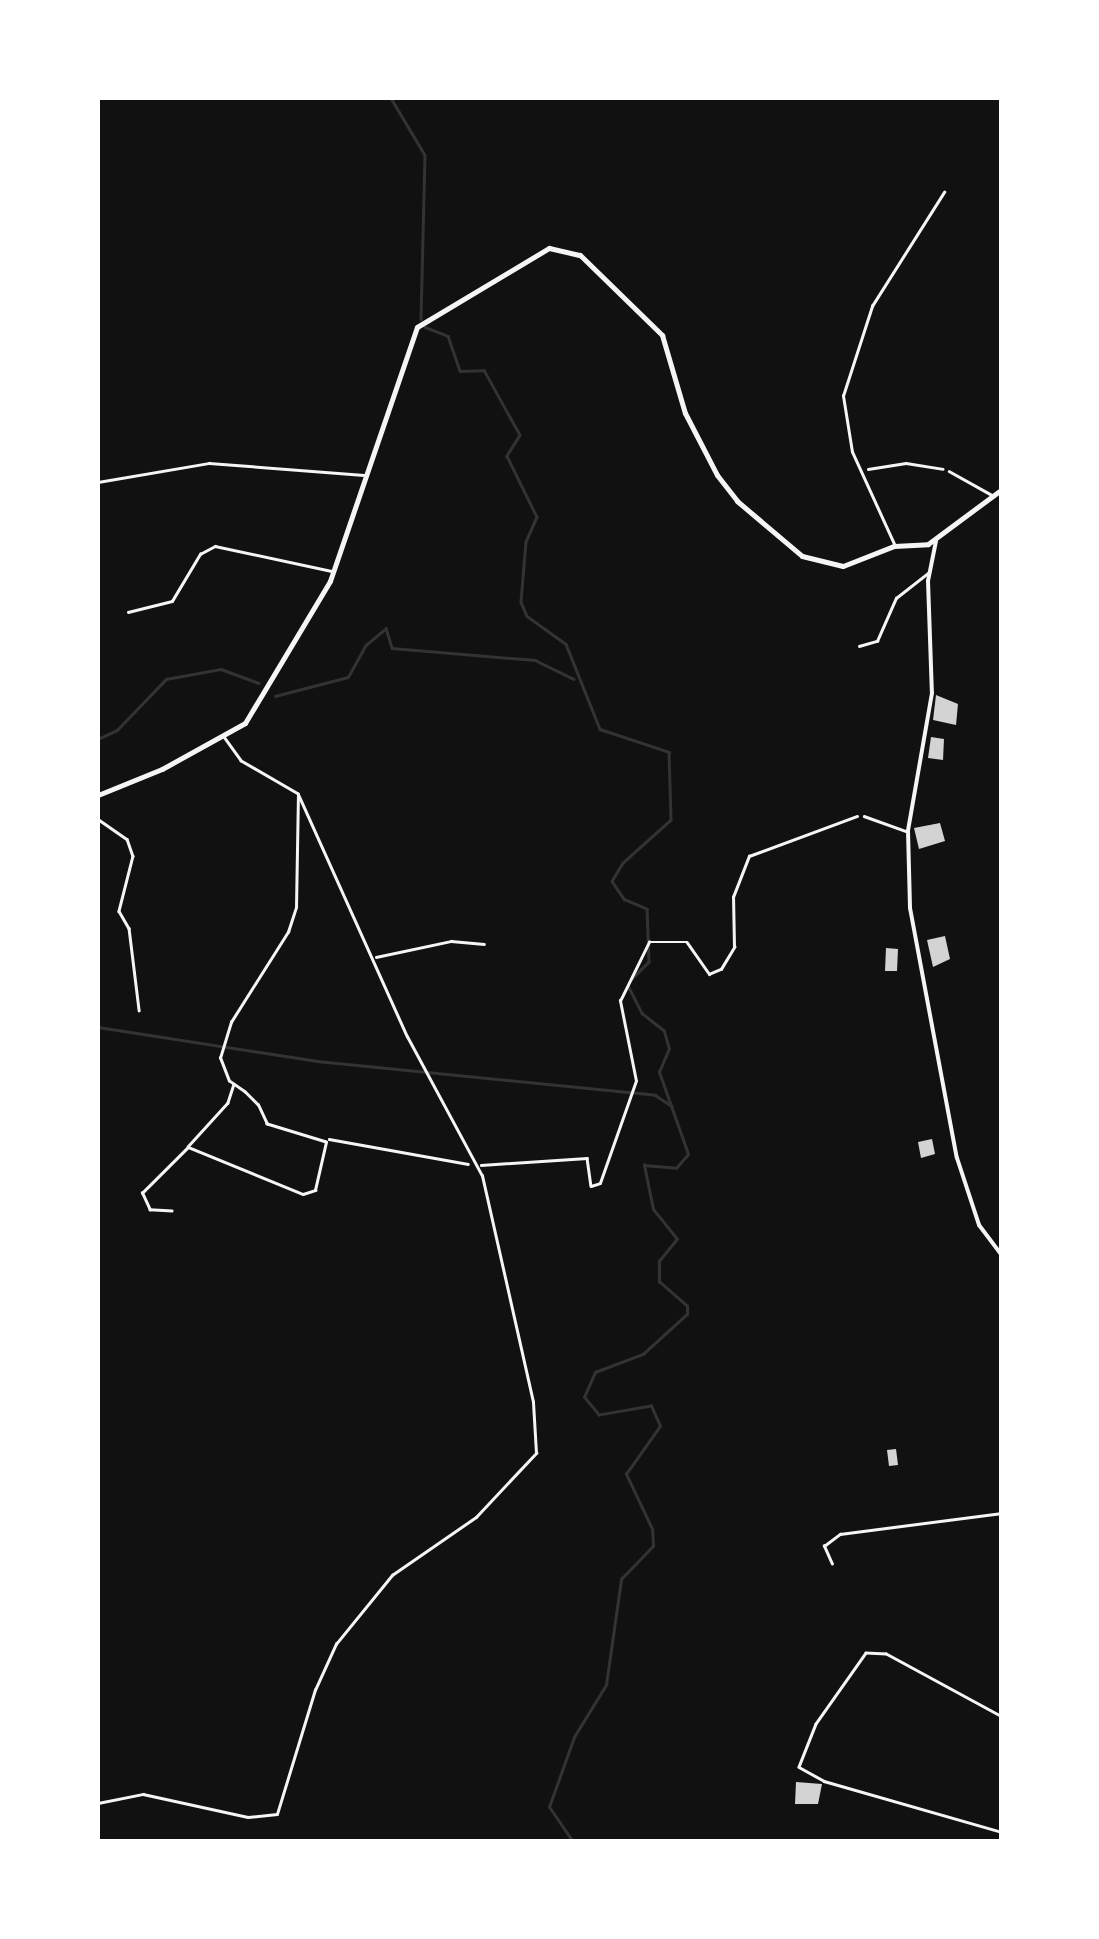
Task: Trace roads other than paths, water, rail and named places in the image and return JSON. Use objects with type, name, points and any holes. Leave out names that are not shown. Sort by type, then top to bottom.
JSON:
[{"type":"street","points":[[98,795],[224,738],[252,715],[334,572],[408,344],[433,315],[549,248],[572,249],[662,335],[685,414],[737,502],[814,561],[854,566],[894,546],[936,541],[1002,489]]},
{"type":"street","points":[[936,541],[929,572],[932,693],[908,832],[910,908],[956,1158],[979,1225],[1002,1255]]},
{"type":"lane","points":[[894,546],[860,474],[842,416],[857,343],[879,294],[944,192]]},
{"type":"lane","points":[[98,482],[209,463],[366,475]]},
{"type":"lane","points":[[949,471],[994,496]]},
{"type":"lane","points":[[128,612],[172,600],[200,554],[215,546],[334,572]]},
{"type":"lane","points":[[859,646],[877,641],[896,598],[929,572]]},
{"type":"lane","points":[[98,1802],[143,1794],[248,1817],[277,1814],[315,1690],[336,1644],[392,1575],[476,1517],[536,1453],[533,1402],[500,1240],[476,1163],[407,1037],[298,794],[241,761],[224,738]]},
{"type":"lane","points":[[188,1148],[311,1193],[325,1162],[322,1138],[266,1124],[258,1105],[223,1072],[222,1043],[296,907],[298,794]]},
{"type":"lane","points":[[864,816],[908,832]]},
{"type":"lane","points":[[98,819],[127,840],[132,856],[119,911],[129,928],[139,1010]]},
{"type":"lane","points":[[374,958],[450,941],[484,944]]},
{"type":"lane","points":[[172,1210],[150,1210],[142,1194],[228,1103],[234,1084]]},
{"type":"lane","points":[[832,1564],[824,1546],[840,1534],[1002,1513]]},
{"type":"lane","points":[[1002,1717],[886,1654],[866,1653],[816,1724],[799,1767],[824,1782],[1002,1832]]},
{"type":"waterway","points":[[391,98],[425,155],[421,319]]},
{"type":"waterway","points":[[425,327],[448,336],[460,371],[484,370],[520,435],[507,456],[537,517],[526,542],[521,602],[527,616],[566,644],[600,729],[669,752],[671,820],[623,863],[612,881],[624,899],[647,909],[649,962],[632,979]]},
{"type":"waterway","points":[[275,696],[348,677],[366,645],[386,628],[392,648],[535,660],[574,679]]},
{"type":"waterway","points":[[98,739],[117,730],[166,679],[221,669],[259,683]]},
{"type":"waterway","points":[[573,1842],[549,1807],[574,1737],[606,1685],[621,1579],[653,1546],[652,1529],[626,1474],[660,1426],[651,1406],[599,1415],[584,1397],[595,1372],[643,1354],[687,1314],[687,1306],[659,1282],[659,1261],[677,1239],[653,1209],[644,1165],[676,1168],[688,1154],[659,1072],[669,1049],[664,1031],[642,1014],[628,986]]},
{"type":"waterway","points":[[98,1027],[317,1061],[655,1095],[672,1106]]}]
